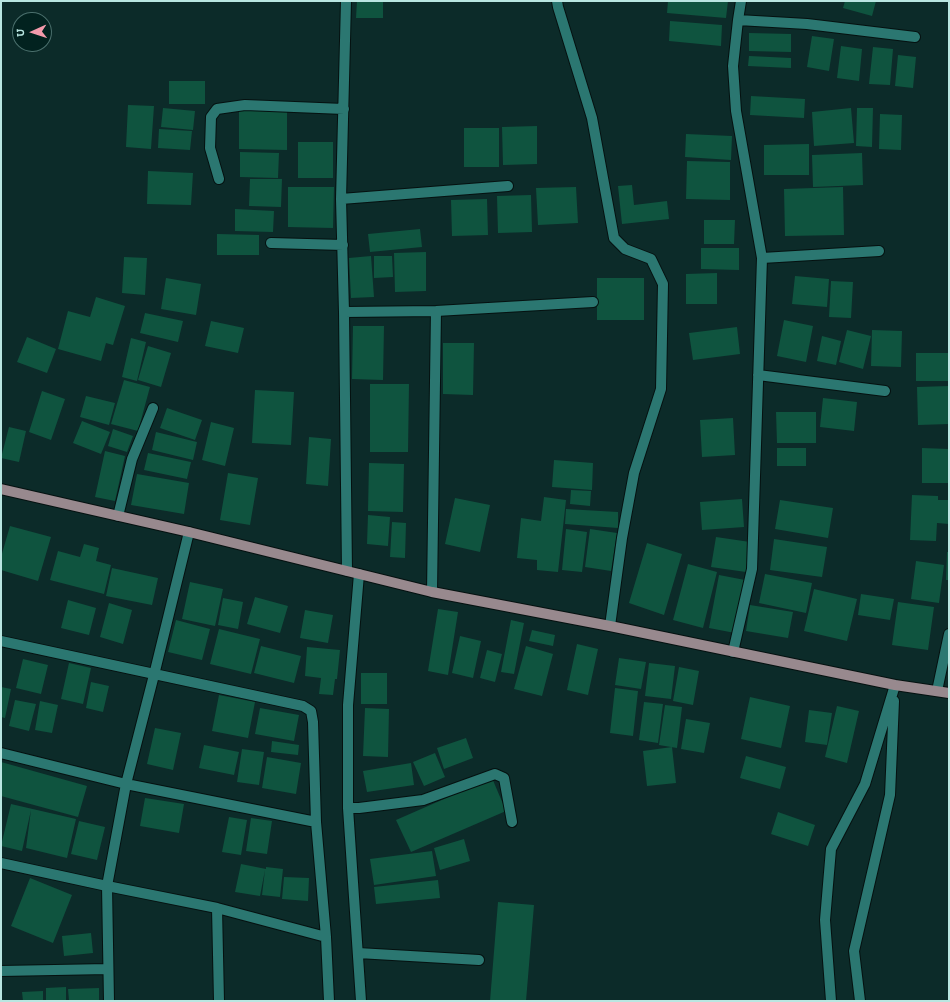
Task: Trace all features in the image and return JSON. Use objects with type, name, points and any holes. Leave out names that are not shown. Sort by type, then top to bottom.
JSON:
[{"type":"main road","points":[[1,489],[189,532],[432,592],[610,626],[894,685],[949,692]]},
{"type":"street","points":[[346,1],[341,199],[353,572],[348,706],[348,808],[361,1001]]},
{"type":"street","points":[[557,1],[592,118],[614,238],[625,249],[650,259],[663,284],[661,389],[634,473],[622,538],[610,626]]},
{"type":"street","points":[[733,652],[752,568],[762,258],[736,111],[733,66],[741,1]]},
{"type":"street","points":[[738,20],[807,24],[915,37]]},
{"type":"street","points":[[219,179],[210,148],[212,117],[217,109],[245,105],[344,109]]},
{"type":"street","points":[[341,199],[508,186]]},
{"type":"street","points":[[271,243],[343,245]]},
{"type":"street","points":[[762,258],[879,251]]},
{"type":"street","points":[[344,312],[436,311],[594,302]]},
{"type":"street","points":[[432,592],[436,311]]},
{"type":"street","points":[[758,375],[886,391]]},
{"type":"street","points":[[118,516],[132,459],[153,408]]},
{"type":"street","points":[[109,1001],[107,886],[126,784],[189,532]]},
{"type":"street","points":[[937,691],[949,634]]},
{"type":"street","points":[[1,641],[303,706],[311,711],[313,722],[316,822],[326,937],[329,1001]]},
{"type":"street","points":[[831,1001],[825,920],[831,849],[865,784],[894,685]]},
{"type":"street","points":[[860,1001],[854,951],[890,795],[894,685]]},
{"type":"street","points":[[1,753],[126,784],[316,822]]},
{"type":"street","points":[[348,808],[423,800],[495,774],[504,778],[512,822]]},
{"type":"street","points":[[1,863],[217,908],[326,937]]},
{"type":"street","points":[[217,908],[219,1001]]},
{"type":"street","points":[[358,954],[479,960]]},
{"type":"street","points":[[1,971],[108,969]]},
{"type":"building","points":[[357,1],[383,1],[383,18],[356,18]]},
{"type":"building","points":[[668,1],[728,1],[726,18],[667,13]]},
{"type":"building","points":[[845,1],[876,1],[872,16],[843,8]]},
{"type":"building","points":[[670,21],[722,25],[721,46],[669,41]]},
{"type":"building","points":[[749,33],[791,34],[791,52],[749,51]]},
{"type":"building","points":[[812,36],[834,39],[829,71],[807,67]]},
{"type":"building","points":[[841,46],[862,49],[859,81],[837,78]]},
{"type":"building","points":[[873,47],[893,49],[890,85],[869,84]]},
{"type":"building","points":[[898,55],[916,57],[913,88],[895,86]]},
{"type":"building","points":[[749,56],[791,58],[791,68],[748,66]]},
{"type":"building","points":[[169,81],[205,81],[205,104],[169,104]]},
{"type":"building","points":[[751,96],[805,99],[804,118],[750,115]]},
{"type":"building","points":[[128,105],[154,106],[151,149],[126,147]]},
{"type":"building","points":[[163,108],[195,111],[193,130],[161,127]]},
{"type":"building","points":[[851,108],[854,143],[814,146],[812,112]]},
{"type":"building","points":[[857,108],[873,108],[872,147],[856,146]]},
{"type":"building","points":[[239,110],[287,111],[287,150],[239,149]]},
{"type":"building","points":[[880,114],[902,115],[901,150],[879,149]]},
{"type":"building","points":[[537,126],[537,164],[503,165],[502,127]]},
{"type":"building","points":[[464,128],[499,128],[499,167],[464,167]]},
{"type":"building","points":[[159,129],[192,131],[190,150],[158,148]]},
{"type":"building","points":[[686,134],[732,136],[731,160],[685,157]]},
{"type":"building","points":[[298,142],[333,142],[333,178],[298,178]]},
{"type":"building","points":[[809,144],[809,175],[764,175],[764,145]]},
{"type":"building","points":[[240,152],[279,153],[278,178],[240,177]]},
{"type":"building","points":[[862,153],[863,185],[813,187],[812,155]]},
{"type":"building","points":[[687,161],[730,162],[730,200],[686,199]]},
{"type":"building","points":[[148,171],[193,173],[191,205],[147,204]]},
{"type":"building","points":[[250,179],[282,179],[281,207],[249,206]]},
{"type":"building","points":[[632,185],[634,205],[667,201],[669,219],[622,224],[618,186]]},
{"type":"building","points":[[288,187],[334,187],[333,228],[288,227]]},
{"type":"building","points":[[576,187],[578,223],[538,225],[536,188]]},
{"type":"building","points":[[843,187],[844,235],[785,236],[784,189]]},
{"type":"building","points":[[531,195],[532,232],[498,233],[497,196]]},
{"type":"building","points":[[487,199],[488,235],[452,236],[451,200]]},
{"type":"building","points":[[235,209],[274,211],[273,232],[235,231]]},
{"type":"building","points":[[704,220],[735,220],[734,244],[704,244]]},
{"type":"building","points":[[420,229],[422,247],[370,252],[368,234]]},
{"type":"building","points":[[217,234],[259,235],[259,255],[217,255]]},
{"type":"building","points":[[701,248],[739,248],[739,270],[701,269]]},
{"type":"building","points":[[426,252],[426,291],[395,292],[394,253]]},
{"type":"building","points":[[371,256],[374,297],[351,298],[349,258]]},
{"type":"building","points":[[374,256],[392,256],[393,277],[374,278]]},
{"type":"building","points":[[124,257],[147,258],[145,295],[122,293]]},
{"type":"building","points":[[717,273],[717,304],[686,304],[686,274]]},
{"type":"building","points":[[795,276],[829,279],[827,307],[792,304]]},
{"type":"building","points":[[166,278],[201,284],[196,315],[161,309]]},
{"type":"building","points":[[597,278],[644,278],[644,320],[597,320]]},
{"type":"building","points":[[831,281],[853,282],[851,318],[829,317]]},
{"type":"building","points":[[96,297],[125,306],[113,345],[106,343],[101,361],[58,349],[68,311],[90,317]]},
{"type":"building","points":[[145,313],[183,321],[178,342],[140,333]]},
{"type":"building","points":[[784,320],[813,326],[806,362],[777,356]]},
{"type":"building","points":[[211,321],[244,328],[238,353],[205,346]]},
{"type":"building","points":[[353,326],[384,326],[383,380],[352,379]]},
{"type":"building","points":[[737,327],[740,354],[693,360],[689,333]]},
{"type":"building","points":[[847,330],[871,336],[863,369],[839,362]]},
{"type":"building","points":[[872,330],[902,331],[901,367],[871,366]]},
{"type":"building","points":[[822,336],[841,341],[836,365],[817,361]]},
{"type":"building","points":[[27,337],[56,349],[47,373],[17,362]]},
{"type":"building","points":[[131,338],[146,342],[137,381],[122,377]]},
{"type":"building","points":[[443,343],[474,343],[473,395],[443,394]]},
{"type":"building","points":[[148,346],[171,353],[161,387],[138,380]]},
{"type":"building","points":[[916,353],[949,353],[949,381],[916,381]]},
{"type":"building","points":[[124,380],[150,387],[138,431],[111,424]]},
{"type":"building","points":[[370,384],[409,384],[408,452],[370,452]]},
{"type":"building","points":[[949,386],[949,424],[918,425],[917,387]]},
{"type":"building","points":[[255,390],[294,392],[291,445],[252,443]]},
{"type":"building","points":[[42,391],[65,399],[51,440],[29,432]]},
{"type":"building","points":[[86,396],[115,403],[109,425],[80,417]]},
{"type":"building","points":[[823,398],[857,402],[854,431],[820,427]]},
{"type":"building","points":[[167,408],[202,420],[195,440],[160,428]]},
{"type":"building","points":[[776,412],[816,412],[816,443],[777,443]]},
{"type":"building","points":[[733,418],[735,455],[702,457],[700,420]]},
{"type":"building","points":[[82,421],[110,432],[101,454],[73,443]]},
{"type":"building","points":[[211,422],[234,428],[225,466],[202,460]]},
{"type":"building","points":[[9,427],[26,431],[19,462],[1,458]]},
{"type":"building","points":[[113,429],[133,436],[127,452],[108,446]]},
{"type":"building","points":[[156,432],[197,442],[193,460],[152,450]]},
{"type":"building","points":[[309,437],[331,439],[328,486],[306,484]]},
{"type":"building","points":[[777,448],[806,448],[806,466],[777,466]]},
{"type":"building","points":[[922,448],[949,449],[949,483],[922,483]]},
{"type":"building","points":[[105,451],[125,456],[115,501],[95,497]]},
{"type":"building","points":[[148,453],[191,462],[187,479],[144,470]]},
{"type":"building","points":[[554,460],[593,463],[592,490],[552,487]]},
{"type":"building","points":[[369,463],[404,464],[403,512],[368,511]]},
{"type":"building","points":[[228,473],[258,478],[250,525],[220,520]]},
{"type":"building","points":[[137,474],[189,483],[184,514],[131,505]]},
{"type":"building","points":[[571,490],[591,491],[590,506],[570,504]]},
{"type":"building","points":[[912,495],[938,496],[938,500],[949,500],[949,524],[937,523],[936,541],[910,540]]},
{"type":"building","points":[[544,497],[566,500],[558,572],[537,570],[537,560],[517,558],[521,518],[541,521]]},
{"type":"building","points":[[455,498],[490,505],[480,552],[445,544]]},
{"type":"building","points":[[742,499],[744,527],[702,530],[700,502]]},
{"type":"building","points":[[780,500],[833,508],[828,538],[775,529]]},
{"type":"building","points":[[566,509],[618,512],[618,528],[565,524]]},
{"type":"building","points":[[368,515],[390,517],[388,546],[367,544]]},
{"type":"building","points":[[392,522],[406,523],[405,558],[390,557]]},
{"type":"building","points":[[10,526],[51,537],[38,581],[1,570],[1,557]]},
{"type":"building","points":[[566,529],[587,532],[582,572],[562,570]]},
{"type":"building","points":[[590,529],[617,533],[611,571],[585,567]]},
{"type":"building","points":[[716,537],[750,542],[746,572],[711,567]]},
{"type":"building","points":[[774,539],[827,547],[822,577],[770,570]]},
{"type":"building","points":[[647,543],[682,554],[664,615],[629,603]]},
{"type":"building","points":[[84,544],[99,548],[96,561],[111,565],[104,594],[50,580],[58,551],[80,557]]},
{"type":"building","points":[[947,552],[949,552],[949,580],[946,580]]},
{"type":"building","points":[[916,561],[944,565],[939,603],[911,599]]},
{"type":"building","points":[[688,564],[717,572],[703,628],[673,620]]},
{"type":"building","points":[[112,568],[158,578],[152,605],[106,596]]},
{"type":"building","points":[[765,574],[812,583],[806,613],[759,603]]},
{"type":"building","points":[[719,575],[745,580],[735,633],[709,628]]},
{"type":"building","points":[[190,582],[223,589],[215,626],[182,619]]},
{"type":"building","points":[[814,589],[857,599],[847,641],[804,631]]},
{"type":"building","points":[[861,594],[894,599],[890,620],[858,615]]},
{"type":"building","points":[[255,597],[288,606],[280,633],[247,624]]},
{"type":"building","points":[[223,598],[243,602],[238,629],[218,625]]},
{"type":"building","points":[[68,600],[96,608],[89,635],[61,628]]},
{"type":"building","points":[[898,602],[934,607],[928,650],[892,645]]},
{"type":"building","points":[[109,603],[132,610],[123,644],[100,637]]},
{"type":"building","points":[[750,605],[793,612],[788,638],[746,631]]},
{"type":"building","points":[[438,609],[458,612],[448,675],[428,671]]},
{"type":"building","points":[[305,610],[333,615],[328,643],[300,638]]},
{"type":"building","points":[[176,620],[210,629],[202,660],[168,652]]},
{"type":"building","points":[[511,620],[524,623],[514,674],[501,672]]},
{"type":"building","points":[[219,629],[260,639],[251,674],[210,664]]},
{"type":"building","points":[[532,630],[555,635],[553,646],[529,641]]},
{"type":"building","points":[[460,636],[481,641],[473,678],[452,673]]},
{"type":"building","points":[[577,644],[598,649],[588,695],[567,690]]},
{"type":"building","points":[[261,646],[301,656],[294,683],[254,673]]},
{"type":"building","points":[[526,646],[553,654],[542,696],[514,689]]},
{"type":"building","points":[[307,647],[340,650],[337,679],[335,679],[333,695],[319,694],[321,678],[305,676]]},
{"type":"building","points":[[487,650],[502,654],[495,682],[480,678]]},
{"type":"building","points":[[619,658],[646,662],[641,689],[615,685]]},
{"type":"building","points":[[23,659],[48,665],[41,694],[16,688]]},
{"type":"building","points":[[69,663],[91,668],[83,704],[61,699]]},
{"type":"building","points":[[649,663],[675,666],[671,699],[645,696]]},
{"type":"building","points":[[679,667],[699,671],[693,705],[673,701]]},
{"type":"building","points":[[361,673],[387,673],[387,704],[361,704]]},
{"type":"building","points":[[91,682],[109,686],[103,712],[86,708]]},
{"type":"building","points":[[1,687],[11,689],[5,718],[1,717]]},
{"type":"building","points":[[615,688],[638,691],[633,736],[610,733]]},
{"type":"building","points":[[219,695],[255,702],[248,738],[212,731]]},
{"type":"building","points":[[750,697],[790,706],[781,748],[741,739]]},
{"type":"building","points":[[15,700],[36,704],[29,731],[9,726]]},
{"type":"building","points":[[40,701],[58,705],[52,733],[35,730]]},
{"type":"building","points":[[644,702],[663,704],[658,743],[639,740]]},
{"type":"building","points":[[665,705],[682,707],[677,748],[659,745]]},
{"type":"building","points":[[837,706],[859,711],[847,763],[825,757]]},
{"type":"building","points":[[260,708],[299,715],[294,741],[255,734]]},
{"type":"building","points":[[365,708],[389,709],[388,757],[363,756]]},
{"type":"building","points":[[809,710],[832,713],[827,745],[805,742]]},
{"type":"building","points":[[686,719],[710,723],[704,753],[681,749]]},
{"type":"building","points":[[155,728],[181,733],[173,770],[147,764]]},
{"type":"building","points":[[466,738],[473,758],[444,769],[437,748]]},
{"type":"building","points":[[272,741],[299,745],[298,755],[271,752]]},
{"type":"building","points":[[204,745],[239,752],[234,775],[199,768]]},
{"type":"building","points":[[672,747],[676,783],[647,786],[643,751]]},
{"type":"building","points":[[242,749],[264,752],[259,785],[237,782]]},
{"type":"building","points":[[435,753],[445,777],[424,786],[413,762]]},
{"type":"building","points":[[746,756],[786,767],[780,789],[740,778]]},
{"type":"building","points":[[267,757],[301,763],[296,794],[262,788]]},
{"type":"building","points":[[1,762],[87,786],[78,817],[1,796]]},
{"type":"building","points":[[411,763],[414,785],[367,792],[363,771]]},
{"type":"building","points":[[492,778],[506,811],[411,852],[396,820]]},
{"type":"building","points":[[145,798],[184,804],[179,833],[140,826]]},
{"type":"building","points":[[11,804],[76,819],[67,858],[26,848],[31,810],[22,851],[1,846]]},
{"type":"building","points":[[778,812],[815,825],[808,846],[771,834]]},
{"type":"building","points":[[229,817],[247,820],[241,855],[222,852]]},
{"type":"building","points":[[251,818],[272,821],[267,854],[246,851]]},
{"type":"building","points":[[79,821],[105,827],[97,860],[71,854]]},
{"type":"building","points":[[464,839],[470,861],[440,870],[434,848]]},
{"type":"building","points":[[432,851],[436,876],[374,885],[370,859]]},
{"type":"building","points":[[241,864],[266,869],[266,867],[283,869],[280,897],[262,895],[265,870],[260,896],[235,892]]},
{"type":"building","points":[[284,877],[309,878],[308,901],[282,899]]},
{"type":"building","points":[[30,878],[72,895],[53,943],[11,926]]},
{"type":"building","points":[[438,880],[440,898],[376,904],[374,887]]},
{"type":"building","points":[[498,902],[534,905],[526,1001],[490,1001]]},
{"type":"building","points":[[91,933],[93,953],[64,956],[62,936]]},
{"type":"building","points":[[66,987],[66,1001],[46,1001],[46,988]]},
{"type":"building","points":[[99,988],[99,1001],[69,1001],[68,989]]},
{"type":"building","points":[[43,991],[43,1001],[23,1001],[22,992]]}]
